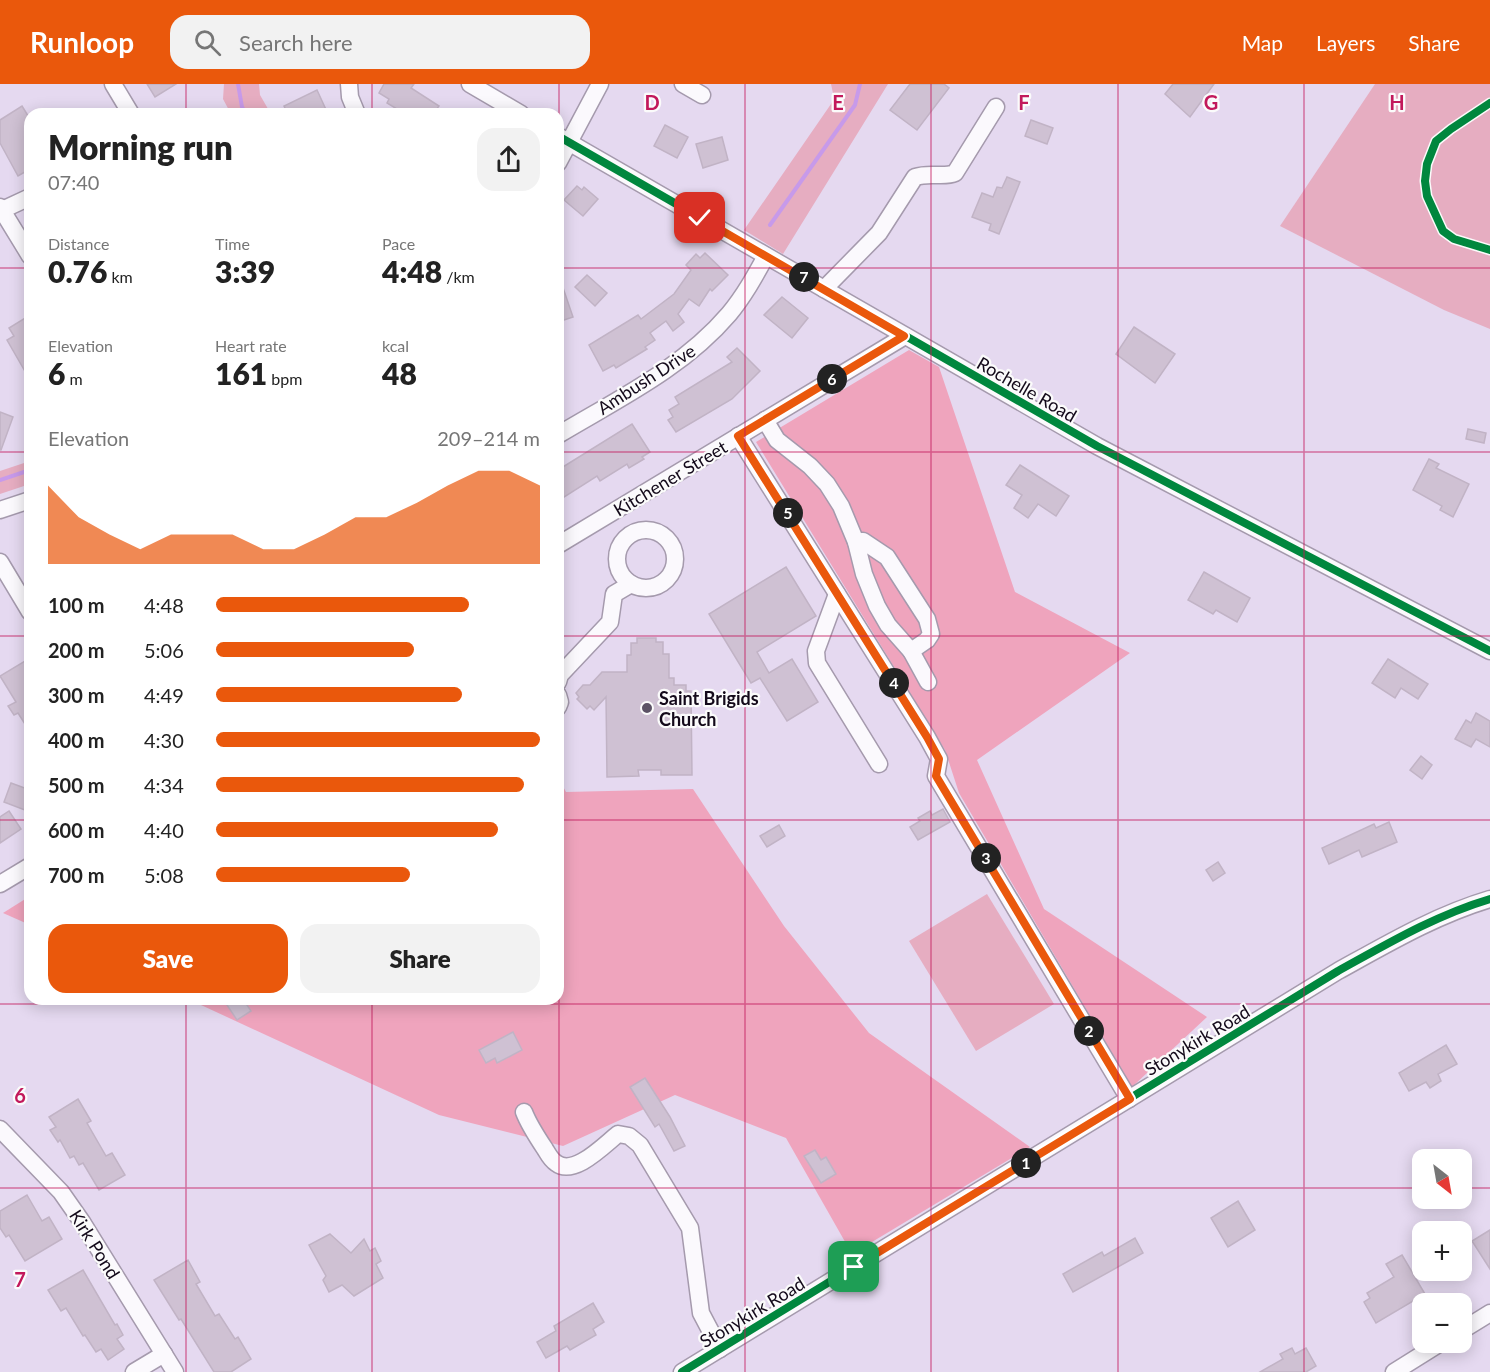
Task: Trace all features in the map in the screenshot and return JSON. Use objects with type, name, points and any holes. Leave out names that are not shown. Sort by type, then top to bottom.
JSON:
[{"type":"street","points":[[113,84],[127,108]]},
{"type":"street","points":[[349,84],[350,97],[355,108]]},
{"type":"street","points":[[470,84],[511,108]]},
{"type":"street","points":[[564,139],[600,84]]},
{"type":"street","points":[[683,84],[702,94]]},
{"type":"street","points":[[824,289],[879,233],[915,177],[929,173],[948,176],[955,173],[996,107]]},
{"type":"street","name":"Rochelle Road","points":[[564,139],[1097,446],[1490,651]]},
{"type":"street","points":[[24,200],[1,210],[24,246]]},
{"type":"street","name":"Ambush Drive","points":[[564,431],[686,356],[729,313],[748,289],[766,256]]},
{"type":"street","name":"Kitchener Street","points":[[564,541],[904,336]]},
{"type":"street","points":[[765,420],[777,440],[810,466],[827,484],[841,506],[856,542],[864,574],[877,606],[888,625],[911,651],[928,682]]},
{"type":"street","points":[[738,436],[927,737],[939,759],[936,776],[1130,1099]]},
{"type":"street","points":[[0,510],[24,502]]},
{"type":"street","points":[[615,511],[630,535]]},
{"type":"street","points":[[649,530],[658,533],[671,544],[675,563],[671,574],[663,582],[653,587],[641,588],[631,584],[622,576],[618,565],[618,554],[622,543],[630,535],[649,530]]},
{"type":"street","points":[[856,542],[863,541],[887,557],[927,619],[931,634],[927,640],[911,651]]},
{"type":"street","points":[[0,562],[24,602]]},
{"type":"street","points":[[564,671],[610,622],[614,594],[631,584]]},
{"type":"street","points":[[837,594],[816,651],[817,663],[879,764]]},
{"type":"street","points":[[0,884],[24,870]]},
{"type":"street","name":"Stonykirk Road","points":[[682,1372],[1338,971],[1406,933],[1490,899]]},
{"type":"street","points":[[524,1112],[554,1162],[562,1167],[582,1163],[618,1134],[629,1136],[640,1145],[690,1228],[701,1313],[720,1349]]},
{"type":"street","name":"Kirk Pond","points":[[0,1129],[61,1192],[175,1372]]},
{"type":"street","points":[[1472,1324],[1490,1313]]},
{"type":"street","points":[[1394,1372],[1424,1353]]},
{"type":"street","points":[[134,1372],[164,1354]]},
{"type":"shaded area","points":[[224,84],[259,84],[260,95],[268,108],[228,108],[223,99]]},
{"type":"shaded area","points":[[831,84],[888,84],[783,254],[744,230],[831,104],[834,98]]},
{"type":"shaded area","points":[[1375,84],[1490,84],[1490,329],[1444,310],[1280,226]]},
{"type":"shaded area","points":[[909,350],[939,367],[1015,592],[1130,653],[977,760],[1044,909],[1207,1017],[1132,1087],[959,793],[945,750],[756,442]]},
{"type":"shaded area","points":[[24,463],[24,486],[0,494],[0,471]]},
{"type":"shaded area","points":[[564,788],[566,792],[693,789],[784,926],[869,1033],[1030,1147],[852,1254],[786,1138],[675,1095],[563,1146],[439,1115],[201,1005],[564,1005]],"holes":[[[513,1032],[522,1050],[497,1063],[495,1058],[486,1063]],[[814,1150],[821,1160],[826,1157],[836,1174],[821,1183],[804,1156]]]},
{"type":"shaded area","points":[[987,894],[1054,1004],[976,1051],[909,941]]},
{"type":"shaded area","points":[[24,900],[24,922],[3,913]]},
{"type":"building","points":[[147,84],[176,84],[155,97]]},
{"type":"building","points":[[384,84],[414,84],[411,88],[439,106],[438,108],[395,108],[387,103],[389,99],[379,93]]},
{"type":"building","points":[[910,84],[944,84],[949,88],[917,130],[890,110]]},
{"type":"building","points":[[1173,84],[1214,84],[1190,117],[1165,94]]},
{"type":"building","points":[[317,90],[325,108],[285,108],[284,106]]},
{"type":"building","points":[[22,106],[24,109],[24,172],[18,176],[0,143],[0,120]]},
{"type":"building","points":[[1031,120],[1053,128],[1047,144],[1025,136]]},
{"type":"building","points":[[665,125],[688,137],[677,158],[654,146]]},
{"type":"building","points":[[722,137],[728,160],[703,168],[696,144]]},
{"type":"building","points":[[1007,177],[1020,182],[999,234],[989,230],[991,224],[972,217],[982,193],[993,197],[997,187],[1002,188]]},
{"type":"building","points":[[577,186],[582,190],[584,187],[598,199],[583,216],[564,200]]},
{"type":"building","points":[[705,253],[728,275],[712,291],[710,289],[699,306],[689,299],[678,314],[684,322],[673,331],[666,321],[650,333],[655,340],[645,347],[647,349],[616,368],[614,365],[603,371],[589,345],[638,315],[641,319],[674,294],[691,270],[686,265],[696,254],[700,258]]},
{"type":"building","points":[[587,275],[607,293],[595,306],[575,287]]},
{"type":"building","points":[[564,291],[573,317],[564,320]]},
{"type":"building","points":[[782,297],[808,318],[792,338],[764,315]]},
{"type":"building","points":[[24,319],[24,370],[7,340],[14,336],[9,328]]},
{"type":"building","points":[[1134,327],[1175,354],[1155,383],[1116,354]]},
{"type":"building","points":[[737,348],[760,371],[732,399],[676,432],[668,420],[673,417],[669,410],[679,404],[675,397],[732,362],[727,357]]},
{"type":"building","points":[[0,412],[13,417],[1,450],[0,450]]},
{"type":"building","points":[[632,424],[650,452],[642,457],[644,459],[629,468],[627,464],[600,481],[597,476],[564,497],[564,466]]},
{"type":"building","points":[[1468,429],[1486,433],[1484,443],[1466,439]]},
{"type":"building","points":[[1429,459],[1439,464],[1436,468],[1469,484],[1453,517],[1440,510],[1442,506],[1413,490]]},
{"type":"building","points":[[1020,465],[1069,496],[1056,516],[1038,504],[1028,518],[1014,508],[1022,495],[1006,485]]},
{"type":"building","points":[[786,567],[816,616],[757,652],[769,673],[792,659],[818,702],[787,721],[760,678],[751,683],[709,614]]},
{"type":"building","points":[[1204,572],[1250,598],[1237,622],[1216,610],[1213,614],[1188,600]]},
{"type":"building","name":"Saint Brigids Church","points":[[637,638],[656,638],[656,642],[663,642],[663,654],[669,654],[669,678],[674,678],[674,685],[686,685],[686,691],[691,691],[692,775],[661,775],[661,770],[638,770],[639,776],[607,777],[606,697],[594,710],[590,706],[587,709],[577,699],[579,697],[576,693],[583,685],[590,685],[602,672],[627,672],[627,655],[631,655],[631,643],[637,643]]},
{"type":"building","points":[[1388,659],[1428,684],[1418,699],[1401,688],[1395,698],[1372,683]]},
{"type":"building","points":[[24,662],[24,722],[18,713],[14,715],[8,706],[16,702],[0,676]]},
{"type":"building","points":[[1476,713],[1490,721],[1490,747],[1476,739],[1471,747],[1455,739],[1466,720],[1471,723]]},
{"type":"building","points":[[1421,756],[1432,765],[1422,779],[1410,770]]},
{"type":"building","points":[[11,783],[24,788],[24,810],[4,802]]},
{"type":"building","points":[[943,809],[950,822],[918,840],[910,827],[920,821],[918,818],[930,811],[932,815]]},
{"type":"building","points":[[9,811],[21,829],[0,843],[0,817]]},
{"type":"building","points":[[1389,822],[1397,842],[1362,857],[1359,850],[1329,864],[1322,848],[1374,824],[1376,828]]},
{"type":"building","points":[[779,825],[785,836],[767,847],[760,836]]},
{"type":"building","points":[[1218,862],[1225,873],[1213,881],[1206,870]]},
{"type":"building","points":[[227,1005],[247,1005],[251,1011],[237,1020]]},
{"type":"building","points":[[513,1032],[522,1050],[497,1063],[495,1058],[486,1063],[479,1050]]},
{"type":"building","points":[[1446,1045],[1457,1064],[1438,1074],[1441,1081],[1430,1088],[1426,1082],[1409,1091],[1399,1073]]},
{"type":"building","points":[[645,1078],[685,1146],[674,1151],[659,1124],[655,1127],[630,1087]]},
{"type":"building","points":[[78,1099],[91,1121],[87,1123],[106,1156],[112,1153],[125,1175],[99,1190],[83,1163],[79,1165],[74,1156],[70,1158],[60,1140],[58,1142],[50,1130],[56,1127],[49,1117]]},
{"type":"building","points":[[815,1150],[821,1160],[826,1157],[836,1174],[821,1183],[804,1156]]},
{"type":"building","points":[[27,1195],[42,1221],[49,1217],[62,1239],[25,1261],[9,1235],[6,1237],[0,1228],[0,1211]]},
{"type":"building","points":[[1238,1201],[1255,1230],[1228,1247],[1211,1218]]},
{"type":"building","points":[[1490,1230],[1490,1269],[1472,1241]]},
{"type":"building","points":[[330,1234],[351,1253],[364,1239],[370,1251],[375,1248],[381,1261],[376,1264],[383,1278],[354,1296],[342,1285],[329,1292],[323,1280],[326,1276],[309,1245]]},
{"type":"building","points":[[1135,1238],[1143,1253],[1073,1292],[1063,1274],[1102,1252],[1104,1256]]},
{"type":"building","points":[[1402,1255],[1412,1272],[1412,1281],[1417,1281],[1424,1293],[1412,1293],[1412,1302],[1376,1323],[1364,1302],[1370,1298],[1367,1293],[1394,1277],[1386,1264]]},
{"type":"building","points":[[188,1260],[200,1282],[196,1284],[215,1316],[219,1314],[235,1339],[238,1337],[251,1359],[231,1372],[214,1372],[154,1280]]},
{"type":"building","points":[[83,1270],[123,1335],[117,1339],[124,1349],[108,1360],[101,1349],[96,1352],[66,1308],[61,1311],[48,1290]]},
{"type":"building","points":[[593,1303],[604,1322],[593,1329],[596,1335],[570,1350],[567,1346],[546,1358],[537,1342],[556,1331],[554,1326]]},
{"type":"building","points":[[1292,1348],[1295,1354],[1306,1348],[1316,1366],[1306,1372],[1260,1372],[1283,1359],[1280,1354]]},
{"type":"waterway","points":[[238,84],[243,108]]},
{"type":"waterway","points":[[770,225],[855,105],[860,84]]},
{"type":"waterway","points":[[0,480],[24,472]]},
{"type":"cycle path","points":[[1490,103],[1436,141],[1427,164],[1425,181],[1427,196],[1443,231],[1454,239],[1490,250]]},
{"type":"cycle path","points":[[564,139],[1097,446],[1490,651]]},
{"type":"cycle path","points":[[682,1372],[1338,971],[1431,922],[1490,899]]},
{"type":"place","name":"Saint Brigids Church","points":[[647,708]]},
{"type":"route","points":[[700,218],[904,336],[738,436],[927,737],[939,759],[936,776],[1130,1099],[854,1267]]}]
